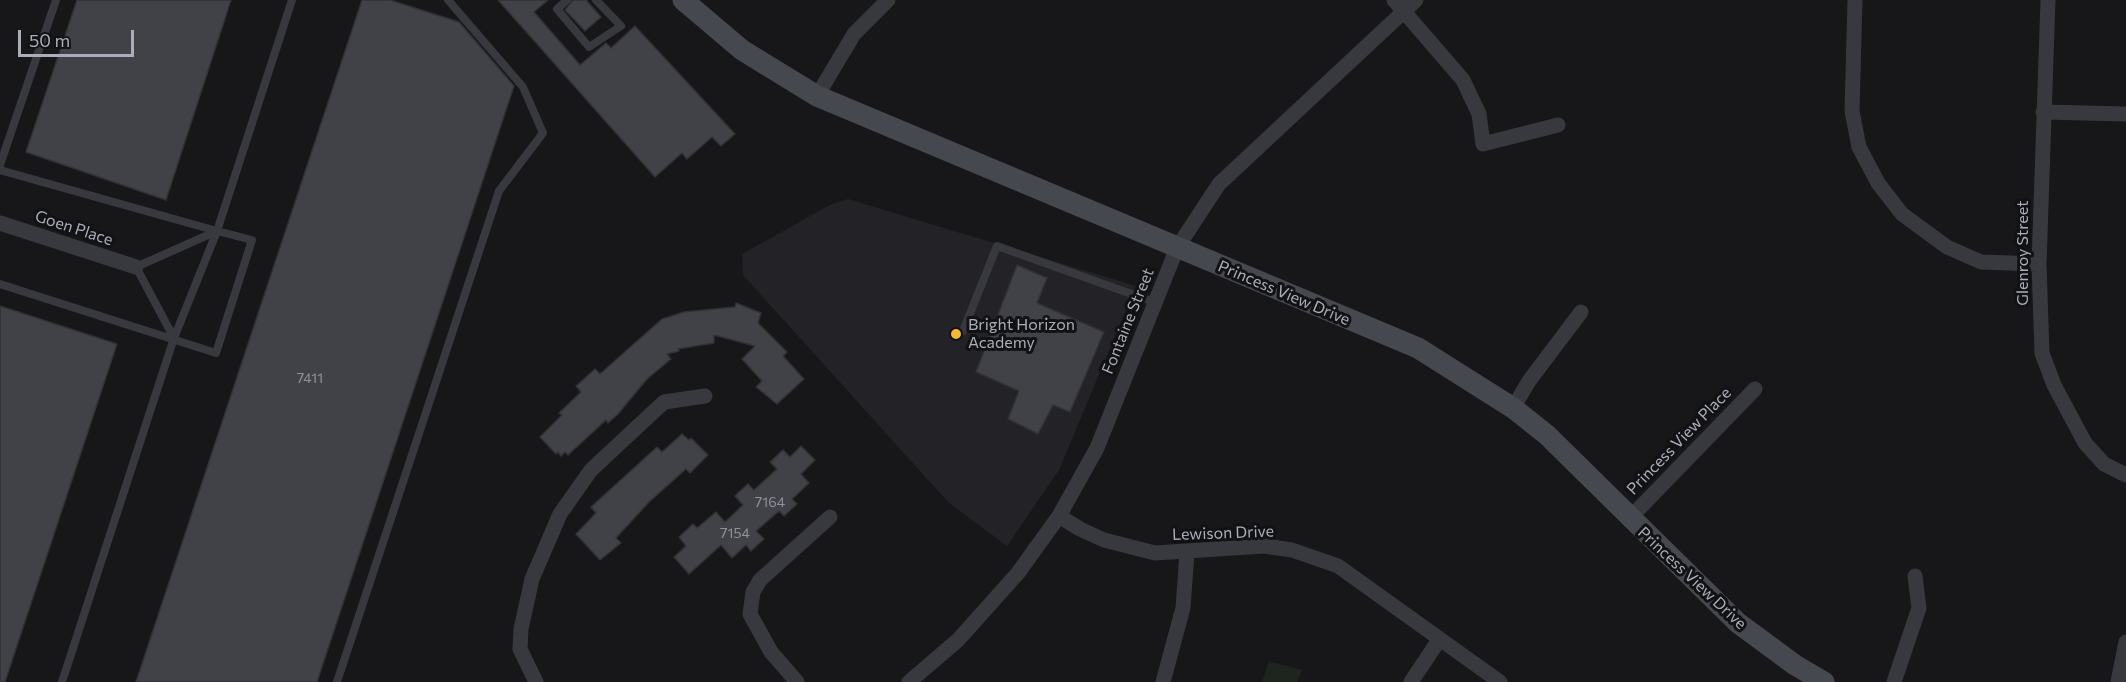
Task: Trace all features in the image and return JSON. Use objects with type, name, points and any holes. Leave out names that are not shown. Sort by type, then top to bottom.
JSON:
[{"type":"main road","name":"Princess View Drive","points":[[683,0],[742,50],[817,96],[1418,348],[1513,408],[1547,435],[1629,519],[1738,624],[1795,665],[1824,682]]},
{"type":"street","points":[[817,96],[854,34],[888,0]]},
{"type":"street","name":"Fontaine Street","points":[[909,682],[958,640],[1018,573],[1059,516],[1097,448],[1177,248],[1219,184],[1398,6],[1416,0]]},
{"type":"street","points":[[1855,0],[1852,111],[1859,147],[1878,183],[1902,214],[1947,247],[1981,262],[2039,264]]},
{"type":"street","name":"Glenroy Street","points":[[2048,0],[2039,264],[2042,353],[2054,385],[2085,443],[2104,464],[2126,475]]},
{"type":"street","points":[[1398,6],[1463,80],[1479,114],[1483,144],[1558,125]]},
{"type":"street","points":[[2043,112],[2126,114]]},
{"type":"street","name":"Goen Place","points":[[0,223],[136,267]]},
{"type":"street","points":[[1513,408],[1529,381],[1581,312]]},
{"type":"street","name":"Princess View Place","points":[[1629,519],[1755,389]]},
{"type":"street","points":[[534,679],[520,649],[526,604],[541,554],[570,498],[591,470],[664,402],[705,396]]},
{"type":"street","name":"Lewison Drive","points":[[1059,516],[1104,540],[1155,553],[1187,553],[1264,546],[1292,550],[1338,566],[1500,682]]},
{"type":"street","points":[[797,682],[771,652],[750,614],[753,592],[760,580],[830,517]]},
{"type":"street","points":[[1163,682],[1184,608],[1187,553]]},
{"type":"street","points":[[1894,682],[1919,608],[1915,576]]},
{"type":"street","points":[[1411,682],[1439,640]]},
{"type":"street","points":[[2118,682],[2126,642]]},
{"type":"lane","points":[[0,284],[216,352],[252,240],[0,168],[56,0]]},
{"type":"lane","points":[[62,682],[174,338],[218,231],[292,0]]},
{"type":"lane","points":[[338,682],[500,191],[543,133],[523,87],[448,0]]},
{"type":"lane","points":[[567,0],[557,9],[590,47],[621,26],[596,0]]},
{"type":"lane","points":[[174,338],[136,267],[218,231]]},
{"type":"lane","points":[[963,331],[997,246],[1154,302]]},
{"type":"shaded area","name":"Bright Horizon Academy","points":[[848,199],[1136,286],[1059,470],[1007,546],[948,502],[743,275],[742,254],[830,205]]},
{"type":"shaded area","points":[[1269,661],[1302,670],[1297,682],[1262,682]]},
{"type":"building","points":[[77,0],[231,0],[166,200],[26,152]]},
{"type":"building","points":[[362,0],[390,0],[459,22],[514,86],[317,682],[136,682]]},
{"type":"building","points":[[498,0],[548,0],[534,12],[580,65],[606,43],[611,48],[635,26],[735,134],[721,146],[712,137],[687,159],[682,153],[655,177]]},
{"type":"building","points":[[573,0],[586,0],[601,17],[585,31],[565,10]]},
{"type":"building","points":[[1017,265],[1047,278],[1037,303],[1104,332],[1070,412],[1053,405],[1038,434],[1008,419],[1019,391],[976,372]]},
{"type":"building","points":[[736,303],[761,313],[758,323],[787,352],[783,356],[804,379],[777,404],[756,387],[762,381],[742,359],[755,346],[714,335],[714,343],[678,349],[679,351],[667,354],[671,359],[647,379],[618,414],[608,423],[606,420],[568,455],[565,452],[561,456],[558,452],[556,454],[540,437],[562,415],[559,413],[581,392],[576,386],[595,369],[600,374],[662,319],[684,312],[735,307]]},
{"type":"building","points":[[0,306],[117,344],[5,682],[0,682]]},
{"type":"building","points":[[682,434],[689,440],[691,438],[708,455],[690,473],[686,469],[649,502],[616,538],[621,543],[600,560],[576,534],[596,513],[591,507],[657,447],[662,452]]},
{"type":"building","points":[[801,446],[815,460],[801,474],[809,483],[792,499],[797,504],[784,516],[779,511],[756,531],[764,539],[751,551],[746,545],[732,558],[721,545],[689,574],[674,557],[686,546],[679,537],[693,524],[697,528],[716,512],[725,522],[743,505],[735,496],[739,492],[748,484],[754,490],[777,469],[770,462],[783,450],[790,457]]},
{"type":"place","name":"Bright Horizon Academy","points":[[956,334]]}]
